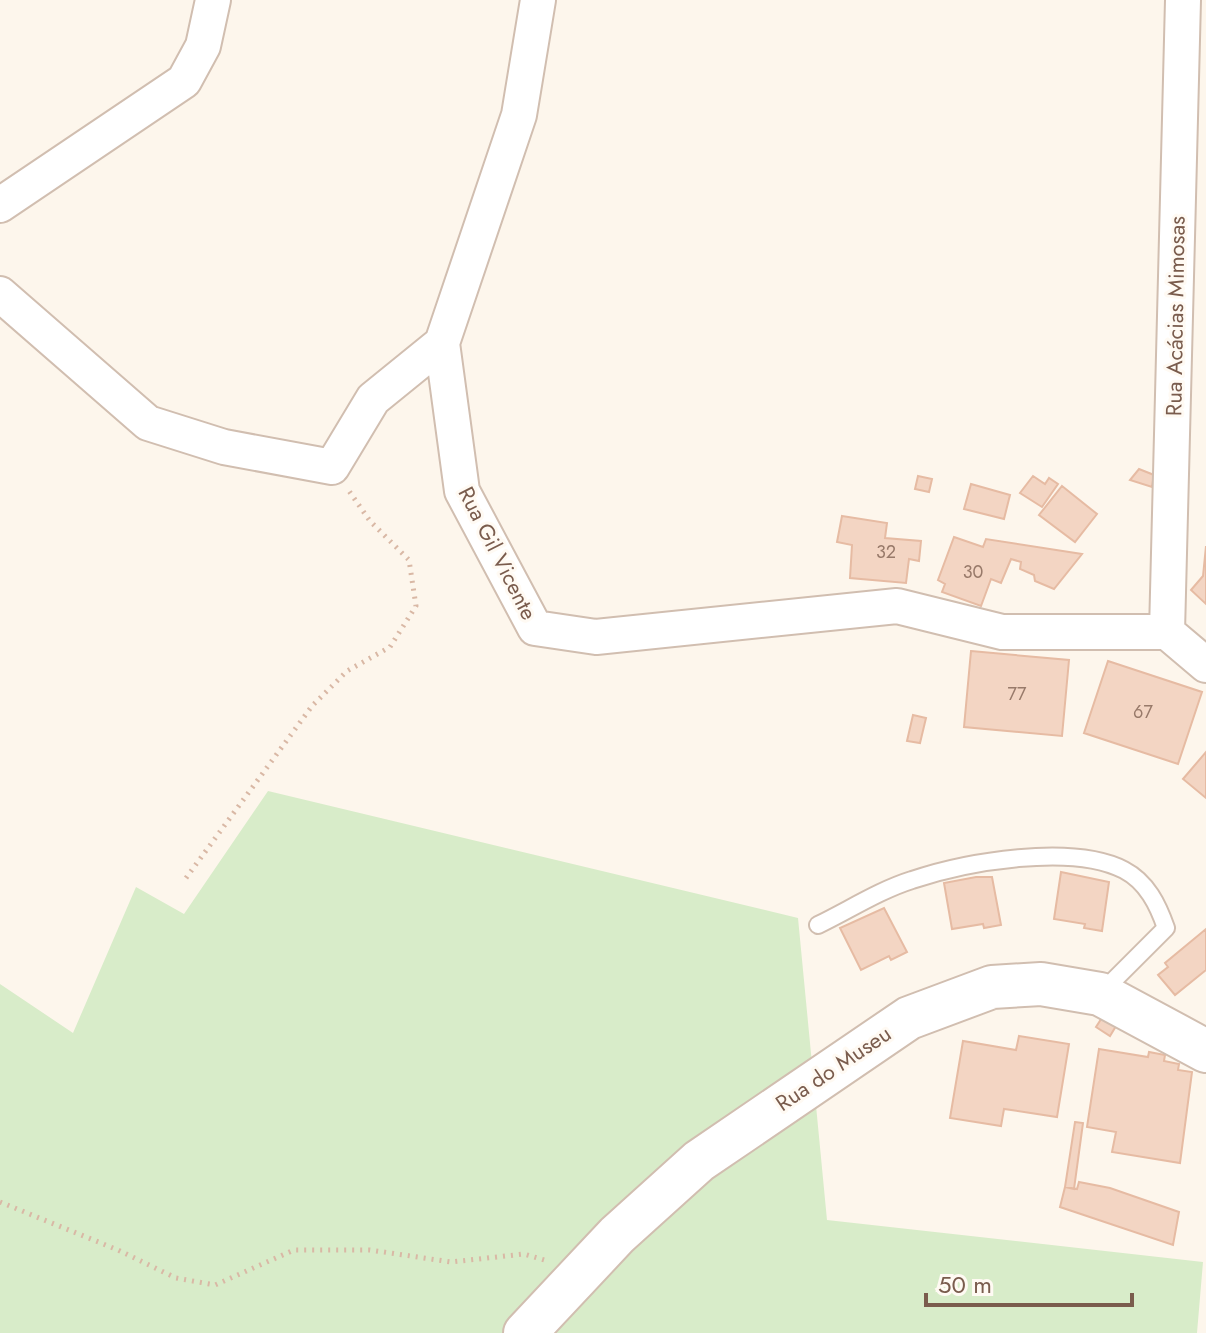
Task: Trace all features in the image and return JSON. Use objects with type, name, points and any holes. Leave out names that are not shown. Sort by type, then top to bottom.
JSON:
[{"type":"street","points":[[0,205],[184,81],[203,46],[213,0]]},
{"type":"street","name":"Rua Gil Vicente","points":[[538,0],[519,115],[442,343],[462,491],[535,628],[596,637],[897,606],[1002,632],[1167,632]]},
{"type":"street","name":"Rua Acácias Mimosas","points":[[1167,632],[1183,0]]},
{"type":"street","points":[[0,294],[148,423],[224,447],[332,467],[373,399],[442,343]]},
{"type":"street","points":[[1167,632],[1206,665]]},
{"type":"street","name":"Rua do Museu","points":[[525,1333],[617,1235],[699,1161],[909,1018],[992,987],[1041,984],[1100,994],[1206,1051]]},
{"type":"lane","points":[[818,925],[909,881],[965,865],[1032,857],[1086,860],[1124,870],[1155,898],[1166,928],[1100,994]]},
{"type":"path","points":[[186,878],[312,706],[347,671],[390,647],[416,606],[409,560],[370,521],[332,467]]},
{"type":"path","points":[[0,1202],[118,1250],[176,1278],[215,1285],[294,1250],[370,1250],[451,1262],[524,1254],[583,1271]]},
{"type":"green space","points":[[268,791],[798,918],[827,1220],[1203,1262],[1197,1333],[0,1333],[0,984],[73,1033],[136,887],[184,914]]},
{"type":"building","points":[[1139,469],[1154,475],[1152,487],[1130,480]]},
{"type":"building","points":[[918,476],[932,479],[929,492],[915,489]]},
{"type":"building","points":[[1033,476],[1045,484],[1049,478],[1058,484],[1042,507],[1020,493]]},
{"type":"building","points":[[971,484],[1010,495],[1004,519],[964,509]]},
{"type":"building","points":[[1062,486],[1097,514],[1075,542],[1039,515]]},
{"type":"building","points":[[842,516],[887,523],[885,538],[921,541],[919,561],[909,559],[906,583],[850,578],[852,545],[837,542]]},
{"type":"building","points":[[954,537],[983,547],[986,539],[1082,554],[1054,589],[1035,581],[1034,575],[1020,569],[1021,562],[1011,559],[1001,583],[991,579],[981,606],[942,592],[945,584],[938,580]]},
{"type":"building","points":[[1206,546],[1206,604],[1191,590],[1203,576]]},
{"type":"building","points":[[971,651],[1069,660],[1062,736],[964,727]]},
{"type":"building","points":[[1108,661],[1202,692],[1178,764],[1084,733]]},
{"type":"building","points":[[913,715],[926,718],[920,743],[907,741]]},
{"type":"building","points":[[1206,752],[1206,798],[1183,779]]},
{"type":"building","points":[[1061,872],[1109,882],[1102,931],[1084,928],[1085,924],[1054,919]]},
{"type":"building","points":[[992,877],[1001,925],[984,928],[983,924],[952,929],[944,883]]},
{"type":"building","points":[[884,908],[907,952],[891,960],[889,956],[861,970],[840,928]]},
{"type":"building","points":[[1206,929],[1206,970],[1175,995],[1158,975],[1168,967],[1165,963]]},
{"type":"building","points":[[1105,1013],[1119,1021],[1110,1036],[1096,1027]]},
{"type":"building","points":[[1019,1036],[1069,1044],[1057,1117],[1004,1109],[1001,1126],[950,1118],[963,1041],[1016,1050]]},
{"type":"building","points":[[1099,1049],[1148,1057],[1149,1052],[1165,1055],[1164,1061],[1179,1064],[1178,1070],[1192,1072],[1180,1163],[1112,1152],[1116,1132],[1087,1127]]},
{"type":"building","points":[[1075,1122],[1083,1123],[1074,1189],[1065,1187]]},
{"type":"building","points":[[1079,1182],[1110,1188],[1179,1212],[1173,1245],[1060,1207],[1065,1187],[1077,1189]]}]
